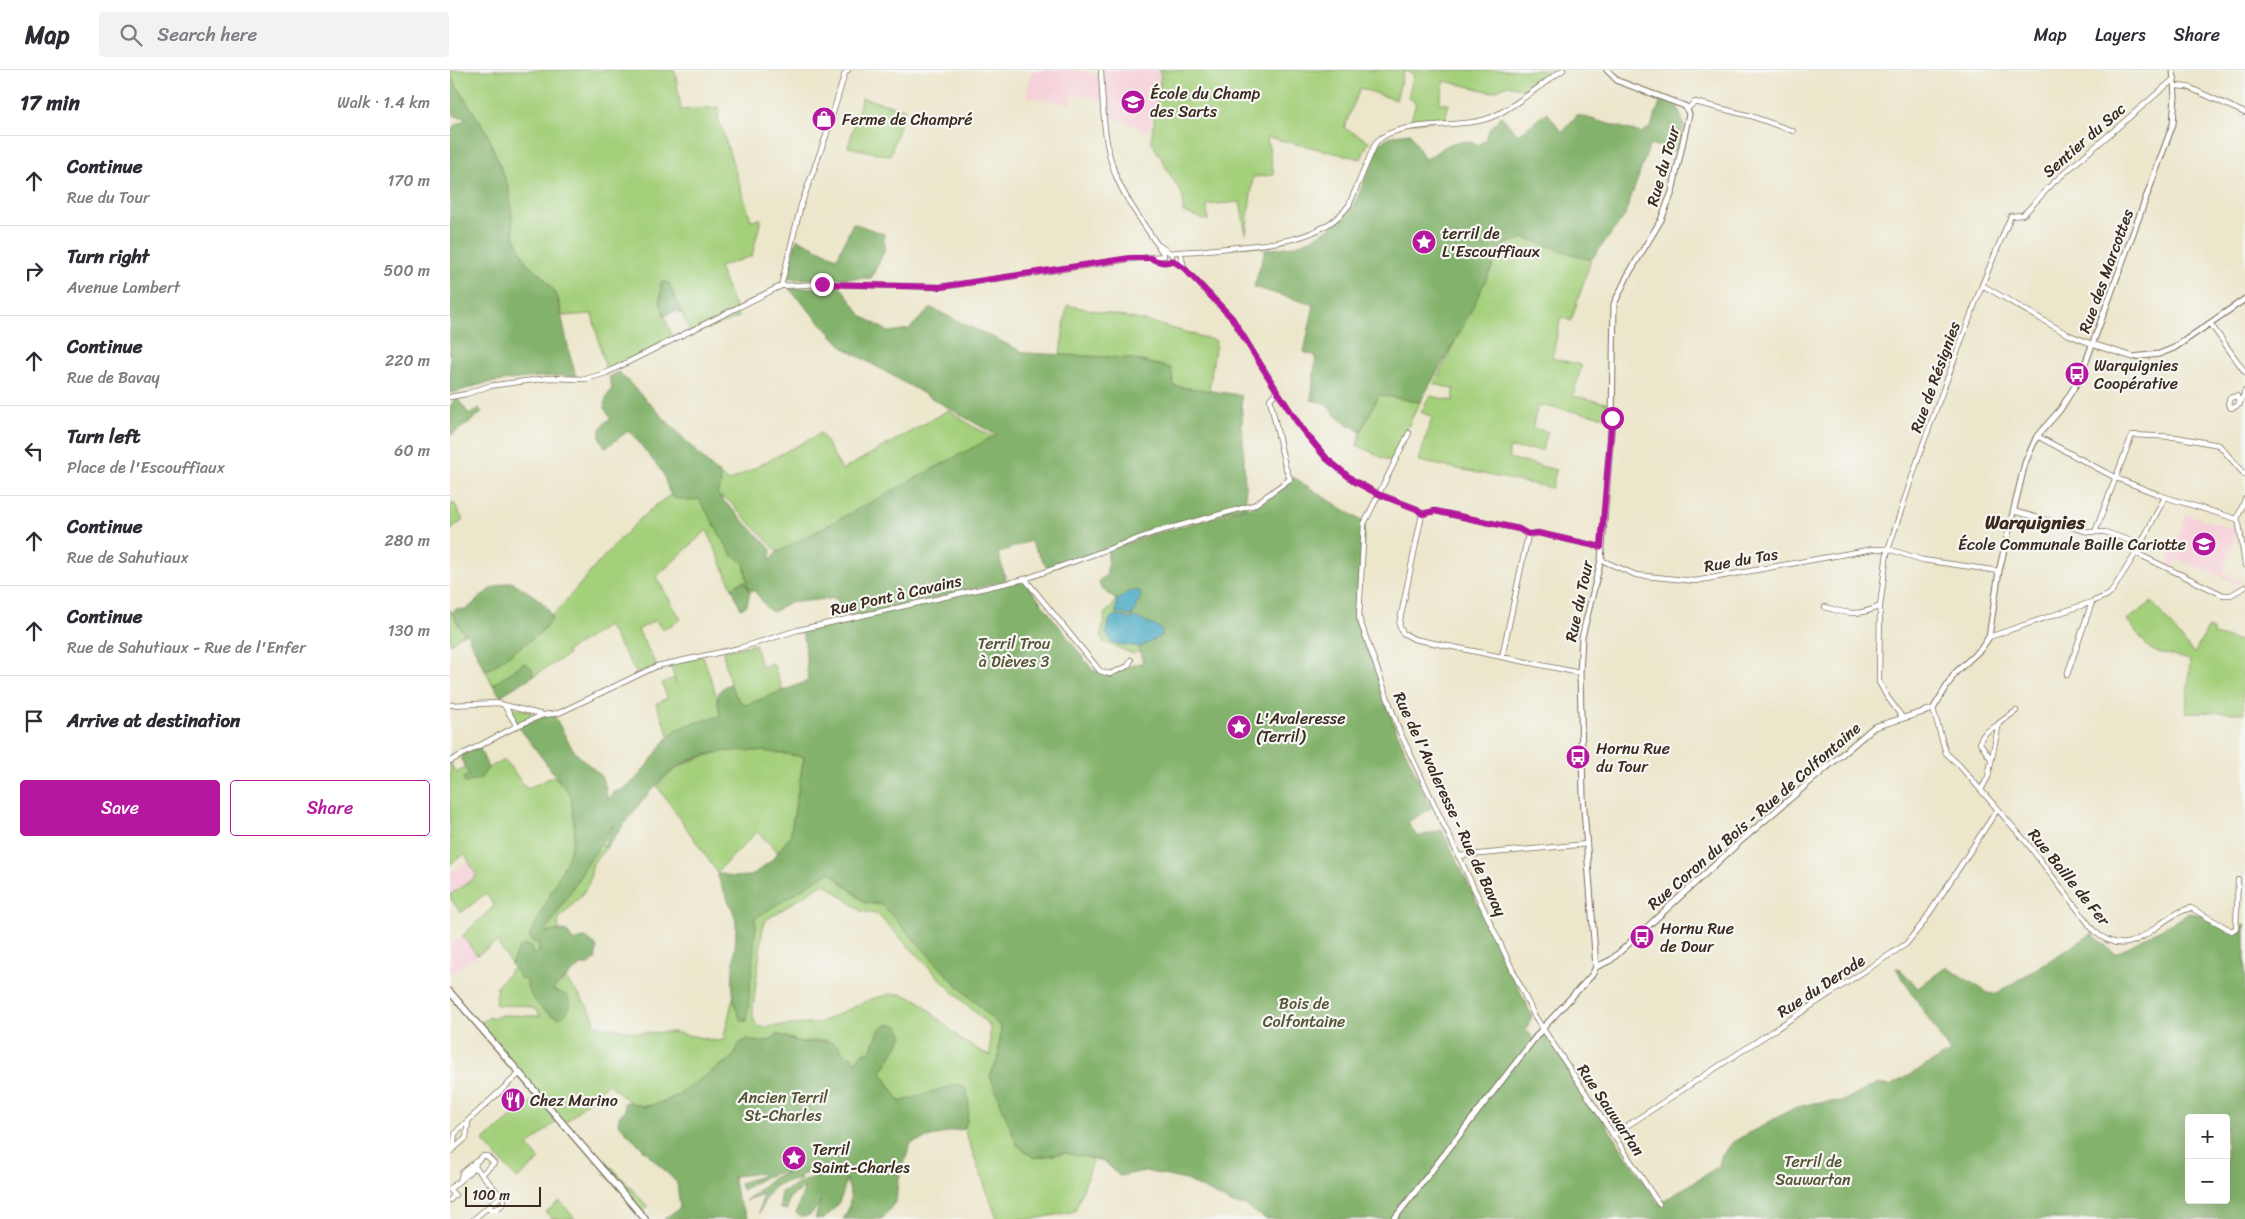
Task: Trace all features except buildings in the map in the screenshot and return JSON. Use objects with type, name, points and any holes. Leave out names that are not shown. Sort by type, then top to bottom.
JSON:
[{"type":"main road","points":[[450,992],[645,1219]]},
{"type":"street","points":[[1101,70],[1109,148],[1116,177],[1138,218],[1168,256],[1185,269],[1232,318],[1302,429],[1327,459],[1342,472],[1378,494],[1417,509],[1422,514]]},
{"type":"street","points":[[450,397],[489,386],[548,378],[579,379],[606,373],[781,286],[822,284],[940,287],[1130,258],[1152,257],[1156,261],[1168,256],[1298,239],[1321,230],[1338,218],[1349,205],[1376,142],[1381,137],[1390,132],[1409,128],[1492,117],[1563,70]]},
{"type":"street","name":"Rue du Tour","points":[[1596,967],[1582,796],[1580,673],[1582,637],[1601,560],[1612,418],[1614,304],[1628,275],[1661,220],[1672,192],[1688,128],[1689,114],[1688,108],[1670,99],[1618,81],[1607,70]]},
{"type":"street","name":"Rue des Marcottes","points":[[1982,286],[2065,333],[2092,344],[2173,124],[2175,78],[2173,70]]},
{"type":"street","points":[[781,286],[801,205],[826,136],[845,71]]},
{"type":"street","name":"Sentier du Sac","points":[[2011,216],[2022,215],[2026,212],[2054,182],[2175,78]]},
{"type":"street","points":[[2175,86],[2188,88],[2245,113]]},
{"type":"street","points":[[1688,108],[1695,102],[1719,107],[1793,131]]},
{"type":"street","name":"Rue de Résignies","points":[[1880,606],[1887,551],[1922,447],[1982,286],[2011,216]]},
{"type":"street","points":[[1152,257],[1158,245]]},
{"type":"street","points":[[1183,254],[1185,269]]},
{"type":"street","points":[[1933,709],[1955,672],[1981,650],[1989,637],[1999,571],[2024,463],[2037,436],[2074,389],[2092,344],[2130,357],[2152,356],[2174,348],[2245,299]]},
{"type":"street","points":[[2210,323],[2245,372]]},
{"type":"street","name":"Rue Pont à Cavains","points":[[450,705],[493,702],[542,715],[559,713],[657,666],[740,648],[798,630],[1025,579],[1156,532],[1254,505],[1290,479],[1285,466],[1270,399],[1277,391]]},
{"type":"street","points":[[2240,404],[2245,391]]},
{"type":"street","points":[[1378,494],[1409,433]]},
{"type":"street","points":[[2095,532],[2132,435],[2176,437],[2219,444],[2245,475]]},
{"type":"street","points":[[2037,436],[2116,478],[2165,497],[2237,519]]},
{"type":"street","name":"Rue de l'Avaleresse - Rue de Bavay","points":[[1378,494],[1364,524],[1359,618],[1399,730],[1542,1029]]},
{"type":"street","points":[[1989,637],[2092,602],[2110,594],[2136,553],[2165,497]]},
{"type":"street","points":[[2245,499],[2237,519],[2245,565]]},
{"type":"street","points":[[1422,514],[1435,511],[1519,529],[1528,534],[1538,533],[1601,547]]},
{"type":"street","points":[[2014,511],[2095,532],[2105,532],[2140,544]]},
{"type":"street","points":[[1422,514],[1400,629],[1407,637],[1580,673]]},
{"type":"street","points":[[1502,657],[1528,534]]},
{"type":"street","name":"Rue du Tas","points":[[1601,560],[1636,575],[1695,581],[1873,549],[1887,551]]},
{"type":"street","points":[[1887,551],[1923,560],[1999,571]]},
{"type":"street","points":[[2136,553],[2223,595],[2231,595],[2245,587]]},
{"type":"street","points":[[1025,579],[1100,671],[1110,674],[1128,666],[1131,660]]},
{"type":"street","points":[[2067,675],[2092,602]]},
{"type":"street","points":[[1825,607],[1852,614],[1868,612],[1880,606],[1879,682],[1886,696],[1902,717]]},
{"type":"street","points":[[504,705],[518,726]]},
{"type":"street","name":"Rue Coron du Bois - Rue de Colfontaine","points":[[1394,1219],[1542,1029],[1592,975],[1596,967],[1611,960],[1743,839],[1874,727],[1933,709]]},
{"type":"street","name":"Rue Baille de Fer","points":[[1933,709],[1946,753],[2027,843],[2094,931],[2111,943],[2119,945],[2132,941],[2191,908],[2232,931],[2236,928],[2235,911],[2238,880]]},
{"type":"street","points":[[1991,759],[1980,739],[2016,711]]},
{"type":"street","points":[[450,761],[542,715]]},
{"type":"street","points":[[1981,790],[1988,777],[1999,723]]},
{"type":"street","name":"Rue du Derode","points":[[1613,1135],[1906,944],[1923,923],[1997,810]]},
{"type":"street","points":[[1458,856],[1587,844]]},
{"type":"street","name":"Rue Sauwartan","points":[[1542,1029],[1658,1204]]},
{"type":"street","points":[[452,1151],[456,1134],[520,1073]]},
{"type":"street","points":[[452,1151],[466,1138],[468,1122]]},
{"type":"street","points":[[450,1200],[454,1195],[450,1189],[485,1155],[494,1163],[482,1174]]},
{"type":"street","points":[[474,1219],[501,1196],[476,1164]]},
{"type":"shaded area","name":"École du Champ des Sarts","points":[[1032,70],[1071,70],[1104,76],[1104,70],[1156,70],[1161,75],[1155,114],[1147,132],[1109,116],[1108,101],[1075,94],[1071,104],[1027,96]]},
{"type":"shaded area","name":"École Communale Baille Cariotte","points":[[2186,514],[2237,530],[2223,573],[2243,582],[2242,585],[2177,559],[2173,568],[2167,566]]},
{"type":"shaded area","points":[[469,860],[477,876],[450,895],[450,874]]},
{"type":"shaded area","points":[[462,936],[477,955],[450,975],[450,946]]},
{"type":"green space","points":[[450,70],[675,70],[681,110],[719,107],[718,117],[751,220],[761,219],[752,256],[719,267],[739,317],[691,335],[669,283],[661,282],[660,303],[673,339],[606,370],[592,314],[563,316],[557,295],[543,277],[526,262],[514,235],[509,189],[487,133],[452,79]]},
{"type":"green space","points":[[1158,70],[1554,70],[1529,90],[1508,85],[1492,92],[1445,81],[1439,103],[1449,104],[1445,119],[1410,123],[1416,103],[1408,97],[1414,74],[1404,71],[1396,100],[1360,88],[1344,128],[1369,141],[1361,159],[1267,137],[1274,175],[1253,177],[1246,234],[1240,202],[1207,205],[1208,221],[1183,212],[1183,197],[1151,141],[1161,75]]},
{"type":"green space","points":[[450,71],[452,79],[487,133],[509,189],[514,235],[526,262],[543,277],[557,295],[576,376],[543,377],[487,383],[450,393],[450,129],[467,118],[455,116],[450,109]]},
{"type":"green space","points":[[862,98],[905,109],[890,156],[848,147]]},
{"type":"green space","points":[[1661,100],[1678,107],[1684,125],[1677,152],[1650,144],[1624,217],[1591,260],[1524,238],[1503,245],[1464,325],[1420,402],[1379,395],[1361,432],[1339,419],[1325,403],[1311,400],[1316,356],[1304,352],[1314,305],[1254,287],[1265,250],[1292,246],[1311,239],[1334,225],[1347,213],[1359,193],[1378,147],[1384,140],[1392,136],[1410,133],[1425,160],[1450,144],[1457,142],[1471,142],[1479,145],[1485,140],[1488,132],[1501,116],[1518,135],[1547,112],[1562,132],[1577,115],[1641,133],[1651,127]]},
{"type":"green space","points":[[853,223],[884,234],[884,252],[871,278],[789,279],[787,275],[797,239],[837,258]]},
{"type":"green space","points":[[1524,238],[1591,260],[1571,321],[1561,317],[1552,358],[1582,365],[1573,396],[1607,403],[1606,417],[1538,405],[1532,428],[1548,432],[1542,450],[1509,448],[1509,458],[1556,470],[1552,488],[1419,461],[1432,417],[1421,412],[1430,396],[1453,401],[1454,389],[1434,384],[1503,244]]},
{"type":"green space","points":[[661,282],[669,283],[681,314],[676,311],[664,316],[660,303]]},
{"type":"green space","points":[[840,286],[862,316],[889,332],[909,329],[931,308],[1025,353],[1128,358],[1171,368],[1174,386],[1241,395],[1246,507],[1182,522],[1048,569],[1030,541],[998,553],[1006,581],[850,618],[843,612],[836,598],[788,603],[773,612],[769,610],[756,593],[748,587],[744,563],[732,555],[699,499],[689,501],[674,498],[669,492],[663,473],[629,430],[606,448],[601,439],[600,432],[603,425],[611,418],[604,408],[606,398],[612,388],[609,377],[619,372],[720,476],[721,485],[717,494],[771,549],[770,561],[776,553],[996,435],[844,348],[789,289]]},
{"type":"green space","points":[[1067,305],[1150,322],[1216,341],[1209,391],[1174,386],[1171,368],[1128,358],[1060,355]]},
{"type":"green space","points":[[1379,395],[1420,402],[1391,462],[1357,445],[1361,432]]},
{"type":"green space","points":[[456,397],[470,415],[479,408],[482,413],[450,436],[450,407]]},
{"type":"green space","points":[[949,410],[972,426],[998,439],[776,563],[777,551],[728,500],[714,494],[751,564],[755,588],[750,592],[744,581],[732,588],[707,530],[656,577],[681,619],[663,630],[655,620],[638,630],[657,666],[637,674],[608,626],[567,651],[568,655],[533,676],[532,668],[524,663],[493,685],[485,670],[491,668],[540,633],[552,619],[552,616],[623,536],[639,520],[670,495],[687,488],[718,481],[718,472],[728,482],[821,433],[842,470]]},
{"type":"green space","name":"Bois de Colfontaine","points":[[1293,477],[1365,523],[1356,619],[1396,730],[1431,808],[1408,822],[1417,837],[1442,830],[1532,1016],[1526,1030],[1531,1035],[1532,1041],[1542,1029],[1659,1204],[1719,1166],[1721,1157],[1733,1142],[1794,1108],[1814,1103],[1843,1101],[1877,1084],[1890,1086],[1950,1052],[1896,968],[1900,969],[1918,988],[1946,967],[1990,994],[1997,993],[2092,934],[2115,954],[2190,913],[2201,915],[2232,934],[2245,923],[2245,1219],[1266,1219],[1246,1206],[1233,1204],[1186,1180],[1145,1171],[1119,1176],[1104,1161],[1065,1153],[1034,1158],[1017,1145],[990,1076],[998,1059],[1001,1027],[950,978],[882,905],[866,903],[830,872],[755,918],[756,927],[747,1021],[741,1020],[736,1009],[733,985],[736,923],[717,872],[732,877],[751,876],[771,861],[790,837],[804,757],[786,754],[729,751],[693,759],[677,767],[662,779],[606,848],[603,847],[614,824],[545,933],[563,930],[568,933],[574,942],[584,938],[590,940],[597,949],[595,960],[589,965],[581,965],[552,990],[567,995],[570,1003],[568,1011],[560,1018],[543,1009],[532,997],[527,985],[527,979],[521,979],[511,964],[519,948],[525,945],[531,947],[533,955],[539,952],[538,942],[532,942],[529,937],[568,858],[575,834],[571,796],[518,726],[551,714],[555,717],[574,750],[601,777],[606,790],[607,800],[613,792],[631,784],[639,776],[675,731],[690,724],[720,716],[718,697],[721,689],[725,686],[730,684],[739,701],[746,705],[808,681],[805,643],[802,634],[804,630],[1024,580],[1093,671],[1099,671],[1104,674],[1143,662],[1138,648],[1161,636],[1159,630],[1131,617],[1140,596],[1115,599],[1100,587],[1099,581],[1107,574],[1108,550],[1154,534],[1257,505]]},
{"type":"green space","points":[[454,503],[463,520],[450,531],[450,504]]},
{"type":"green space","points":[[744,581],[750,592],[747,605],[741,609],[732,588]]},
{"type":"green space","points":[[509,582],[514,583],[531,594],[547,607],[552,619],[540,633],[491,668],[485,670],[469,639],[470,637],[467,633],[464,634],[452,613],[456,609],[466,610],[490,589]]},
{"type":"green space","points":[[1121,596],[1117,601],[1116,613],[1135,617],[1133,619],[1115,615],[1110,619],[1106,632],[1112,643],[1140,647],[1141,650],[1133,654],[1104,642],[1101,635],[1105,617],[1103,615],[1113,606],[1116,598]]},
{"type":"green space","points":[[2152,602],[2194,654],[2208,628],[2213,630],[2213,635],[2245,642],[2245,662],[2242,678],[2244,713],[2186,712],[2190,660],[2154,651],[2148,647],[2127,620]]},
{"type":"green space","points":[[450,609],[464,634],[450,644]]},
{"type":"green space","points":[[755,644],[761,667],[773,663],[783,691],[746,705],[740,701],[732,689],[723,652]]},
{"type":"green space","points":[[703,656],[717,697],[720,716],[676,730],[670,737],[656,704],[667,698],[662,683],[674,678],[676,684],[670,663]]},
{"type":"green space","points":[[524,663],[532,668],[533,676],[500,696],[493,685]]},
{"type":"green space","points":[[510,707],[530,711],[531,719],[521,724],[516,723],[508,712]]},
{"type":"green space","points":[[479,747],[488,768],[505,760],[527,789],[554,776],[570,794],[575,814],[574,832],[564,869],[547,906],[529,937],[538,942],[539,952],[533,955],[531,951],[515,957],[511,964],[497,942],[477,955],[462,936],[494,906],[486,893],[461,913],[450,898],[450,895],[477,876],[465,854],[450,864],[450,762],[456,773],[465,768],[460,756]]},
{"type":"green space","points":[[479,747],[488,768],[481,778],[465,783],[463,778],[469,775],[460,756]]},
{"type":"green space","points":[[732,749],[770,751],[804,757],[790,837],[778,852],[757,832],[717,872],[657,786],[673,771],[691,761]]},
{"type":"green space","points":[[601,842],[603,847],[606,848],[593,863],[589,883],[581,896],[558,920],[559,930],[545,933]]},
{"type":"green space","points":[[830,872],[865,903],[882,904],[950,978],[1001,1027],[998,1059],[990,1076],[1034,1158],[1065,1153],[1094,1159],[1075,1211],[1035,1219],[997,1219],[964,1129],[968,1119],[912,1099],[900,1102],[881,1072],[903,1036],[880,1029],[871,1051],[861,1054],[855,1063],[839,1047],[825,1040],[801,1042],[777,1034],[772,1040],[736,1051],[733,1057],[698,1082],[670,1099],[656,1104],[643,1106],[632,1103],[608,1083],[563,1124],[559,1119],[528,1146],[540,1160],[517,1179],[483,1141],[538,1095],[477,1024],[490,1017],[491,1019],[502,1015],[541,1016],[526,1006],[495,1004],[497,986],[513,968],[527,979],[552,990],[565,978],[588,1007],[595,1025],[641,1033],[673,1032],[717,1041],[723,1040],[734,994],[738,1013],[745,1022],[755,928],[752,917]],"holes":[[[822,884],[827,885],[861,911],[878,915],[958,997],[990,1026],[990,1056],[963,1041],[918,1000],[901,994],[891,994],[871,999],[819,1023],[757,1026],[753,1017],[753,1008],[763,926],[766,920]]]},
{"type":"green space","name":"Ancien Terril St-Charles","points":[[888,1024],[898,1026],[903,1036],[881,1072],[900,1102],[957,1084],[964,1086],[969,1108],[964,1129],[911,1143],[898,1182],[896,1201],[882,1219],[843,1219],[850,1199],[846,1179],[840,1201],[824,1219],[815,1219],[821,1200],[811,1214],[801,1217],[796,1213],[805,1187],[789,1198],[787,1210],[780,1209],[781,1192],[815,1176],[808,1173],[800,1175],[801,1180],[784,1182],[773,1188],[769,1192],[759,1213],[763,1194],[745,1201],[775,1177],[787,1173],[775,1173],[742,1190],[740,1183],[761,1176],[762,1173],[733,1176],[737,1198],[749,1219],[664,1219],[680,1208],[677,1183],[618,1124],[619,1117],[625,1110],[624,1103],[628,1102],[646,1107],[671,1099],[733,1057],[740,1043],[748,1039],[764,1042],[774,1038],[777,1034],[800,1042],[829,1042],[839,1048],[845,1055],[852,1057],[855,1063],[861,1054],[871,1051],[880,1029]]},
{"type":"green space","points":[[612,1167],[648,1207],[641,1214],[604,1173]]},
{"type":"green space","points":[[560,1201],[575,1219],[552,1219],[546,1212]]},
{"type":"water","points":[[1131,591],[1140,591],[1141,595],[1132,616],[1116,613],[1117,600]]},
{"type":"water","points":[[1115,615],[1133,619],[1135,617],[1161,629],[1162,635],[1140,647],[1112,643],[1106,632],[1110,619]]},
{"type":"place","name":"École du Champ des Sarts","points":[[1133,102]]},
{"type":"place","name":"Ferme de Champré","points":[[824,119]]},
{"type":"place","name":"terril de L'Escouffiaux","points":[[1424,242]]},
{"type":"place","name":"Warquignies Coopérative","points":[[2077,374]]},
{"type":"place","name":"École Communale Baille Cariotte","points":[[2204,544]]},
{"type":"place","name":"L'Avaleresse (Terril)","points":[[1239,727]]},
{"type":"place","name":"Hornu Rue du Tour","points":[[1578,757]]},
{"type":"place","name":"Hornu Rue de Dour","points":[[1642,937]]},
{"type":"place","name":"Chez Marino","points":[[513,1100]]},
{"type":"place","name":"Terril Saint-Charles","points":[[794,1158]]},
{"type":"district","name":"Warquignies","points":[[2035,522]]},
{"type":"route","points":[[822,284],[940,287],[1130,258],[1151,258],[1163,262],[1171,262],[1172,260],[1184,268],[1232,318],[1302,429],[1327,459],[1354,481],[1378,494],[1417,509],[1422,514],[1435,511],[1519,529],[1528,534],[1538,533],[1601,547],[1612,418]]},
{"type":"park label","name":"Terril Trou à Dièves 3","points":[[1014,652]]},
{"type":"park label","name":"Terril de Sauwartan","points":[[1813,1170]]}]
